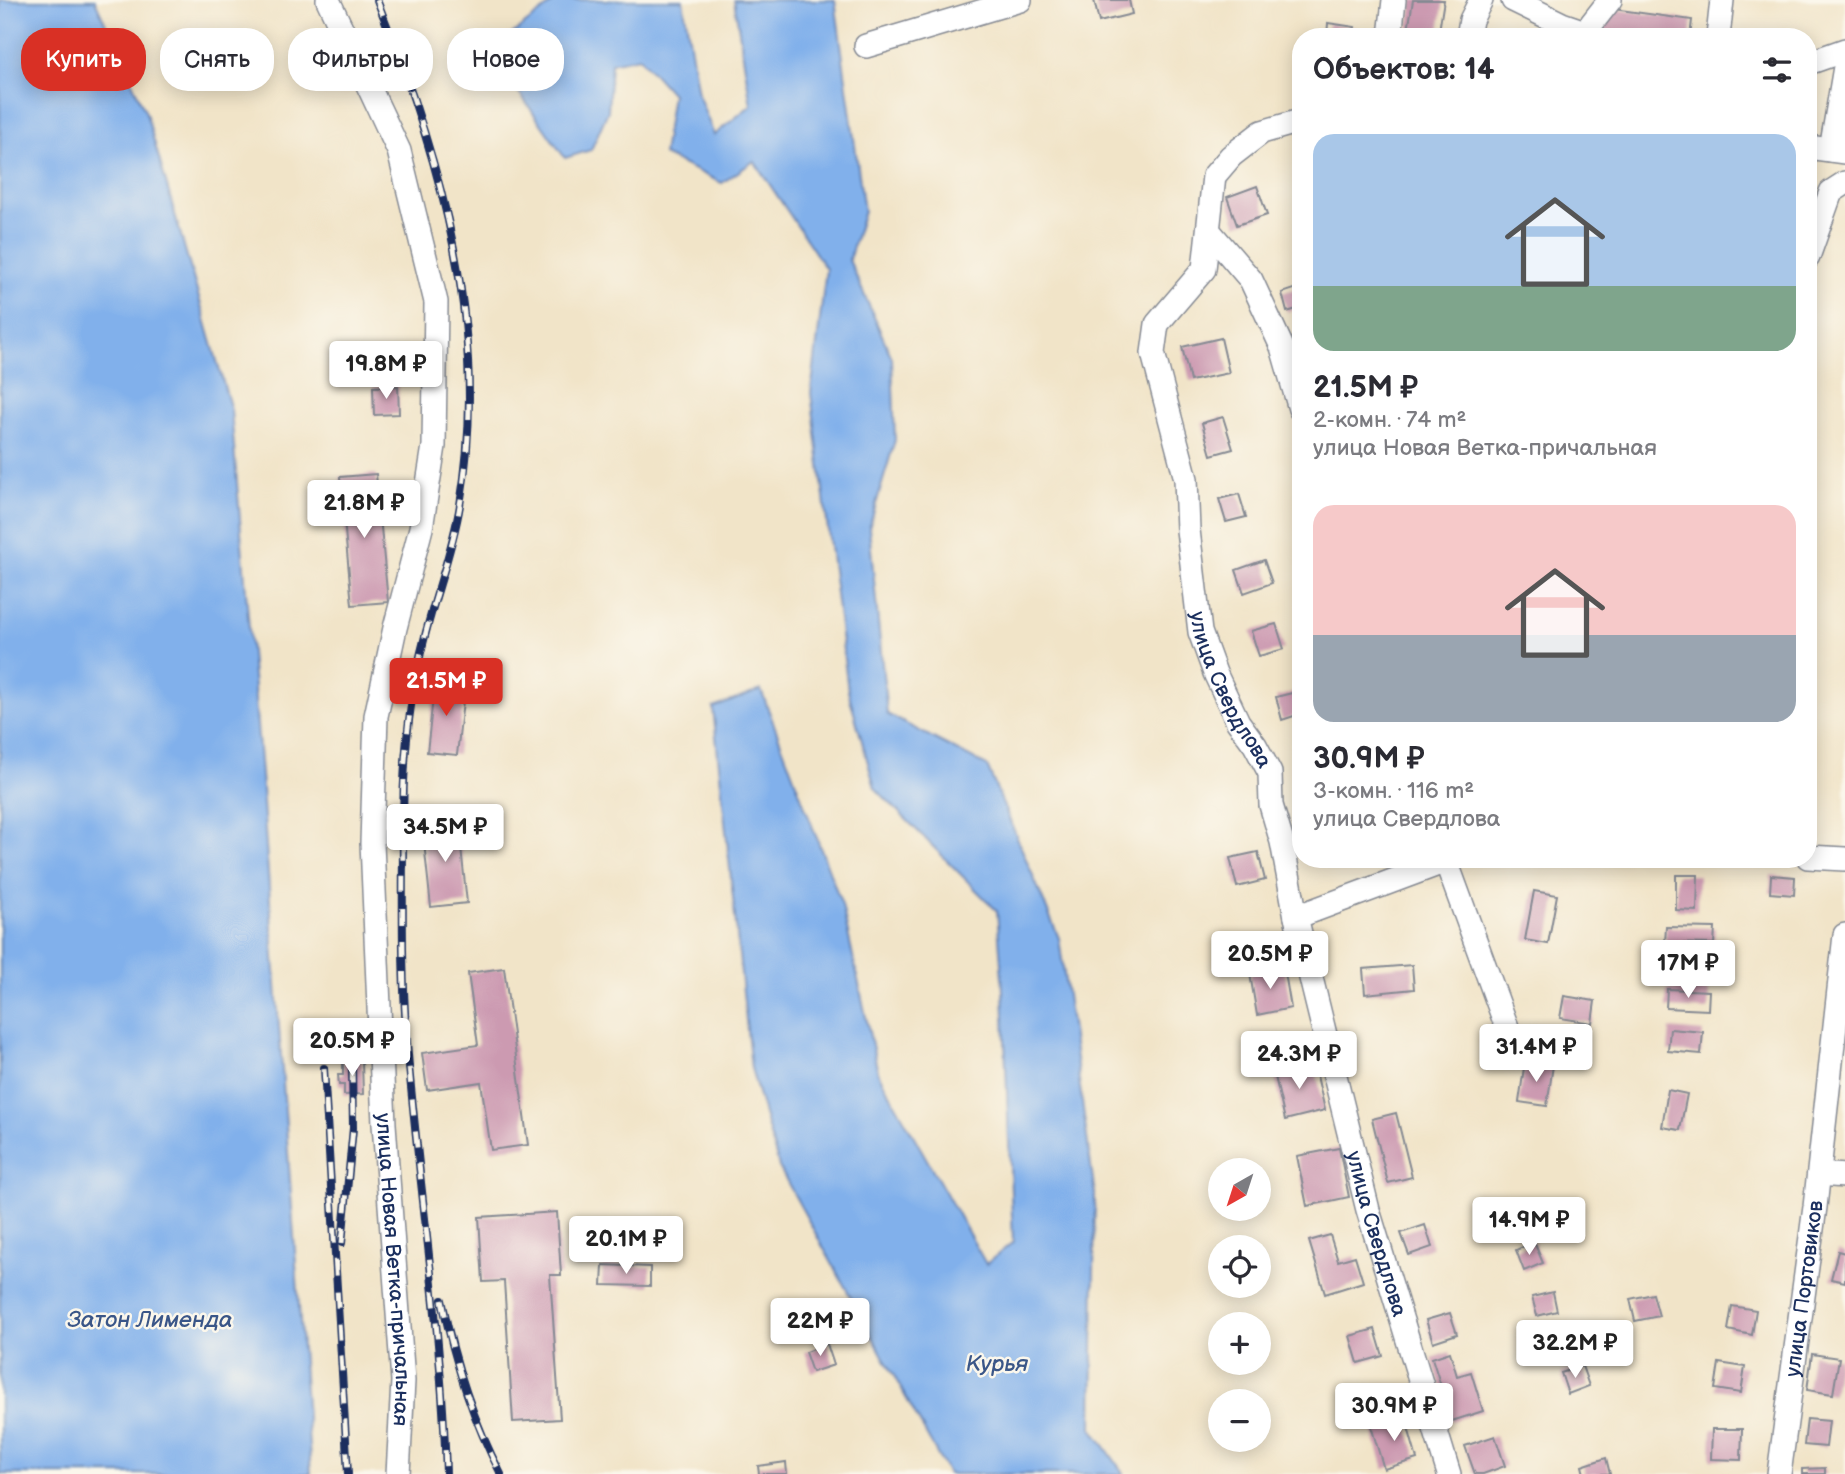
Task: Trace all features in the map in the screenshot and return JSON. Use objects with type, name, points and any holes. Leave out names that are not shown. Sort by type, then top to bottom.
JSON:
[{"type":"street","name":"улица Новая Ветка-причальная","points":[[328,0],[399,151],[436,302],[434,446],[421,528],[376,716],[372,843],[384,1124],[403,1381],[398,1474]]},
{"type":"street","points":[[866,46],[1020,0]]},
{"type":"street","points":[[1391,28],[1394,0]]},
{"type":"street","points":[[1470,28],[1481,0]]},
{"type":"street","points":[[1513,0],[1572,28]]},
{"type":"street","points":[[1590,28],[1610,0]]},
{"type":"street","points":[[1719,28],[1722,0]]},
{"type":"street","points":[[1817,60],[1845,50]]},
{"type":"street","points":[[1817,149],[1838,151],[1845,67]]},
{"type":"street","name":"улица Свердлова","points":[[1292,123],[1262,132],[1231,156],[1214,176],[1204,269],[1157,324],[1153,353],[1186,479],[1188,530],[1200,632],[1215,673],[1238,722],[1255,745],[1270,773],[1271,805],[1282,842],[1296,917],[1374,1232],[1449,1474]]},
{"type":"street","points":[[1817,232],[1831,192],[1845,183]]},
{"type":"street","points":[[1209,231],[1251,280],[1282,347],[1292,381]]},
{"type":"street","points":[[1817,857],[1845,859]]},
{"type":"street","points":[[1296,917],[1427,868]]},
{"type":"street","points":[[1451,868],[1512,1041]]},
{"type":"street","name":"улица Портовиков","points":[[1779,1474],[1819,1174],[1845,935]]},
{"type":"street","points":[[1819,1174],[1845,1176]]},
{"type":"water","name":"Затон Лименда","points":[[0,0],[95,0],[108,28],[21,28],[21,91],[136,91],[146,113],[231,410],[260,761],[311,1474],[0,1474]]},
{"type":"water","name":"Курья","points":[[553,0],[683,0],[698,94],[714,135],[751,105],[734,0],[835,0],[864,211],[849,260],[892,358],[895,440],[869,528],[887,714],[987,766],[1059,938],[1095,1194],[1092,1428],[1124,1474],[948,1474],[779,1167],[751,1068],[713,708],[761,690],[842,905],[878,1073],[986,1264],[1013,1242],[1003,991],[997,911],[875,788],[848,691],[811,393],[826,269],[754,161],[722,183],[663,155],[672,94],[639,57],[611,63],[608,111],[591,150],[565,158],[518,91],[564,91],[564,28],[520,28],[554,2]]},
{"type":"building","points":[[1094,0],[1129,0],[1132,14],[1099,22]]},
{"type":"building","points":[[1413,0],[1444,0],[1439,28],[1408,28]]},
{"type":"building","points":[[1606,8],[1692,20],[1691,28],[1603,28]]},
{"type":"building","points":[[1328,23],[1355,27],[1355,28],[1328,28]]},
{"type":"building","points":[[1257,186],[1267,215],[1237,225],[1227,197]]},
{"type":"building","points":[[1292,290],[1292,310],[1287,312],[1282,293]]},
{"type":"building","points":[[1221,338],[1229,373],[1190,381],[1182,347]]},
{"type":"building","points":[[398,386],[399,414],[374,415],[373,387]]},
{"type":"building","points":[[1223,417],[1233,449],[1211,455],[1202,423]]},
{"type":"building","points":[[376,474],[388,602],[352,605],[340,477]]},
{"type":"building","points":[[1239,494],[1246,517],[1226,522],[1219,499]]},
{"type":"building","points":[[1264,560],[1272,583],[1244,593],[1236,570]]},
{"type":"building","points":[[1276,624],[1284,649],[1259,656],[1251,631]]},
{"type":"building","points":[[435,680],[465,683],[457,755],[427,752]]},
{"type":"building","points":[[1292,693],[1292,717],[1282,720],[1276,697]]},
{"type":"building","points":[[458,820],[467,903],[431,907],[422,824]]},
{"type":"building","points":[[1258,852],[1265,880],[1237,887],[1230,858]]},
{"type":"building","points":[[1676,875],[1698,875],[1697,911],[1676,910]]},
{"type":"building","points":[[1771,875],[1795,877],[1794,895],[1770,893]]},
{"type":"building","points":[[1534,891],[1557,895],[1548,944],[1525,940]]},
{"type":"building","points":[[1666,927],[1715,928],[1714,944],[1665,943]]},
{"type":"building","points":[[1412,965],[1414,989],[1365,994],[1363,969]]},
{"type":"building","points":[[1284,967],[1291,1008],[1257,1015],[1250,974]]},
{"type":"building","points":[[504,968],[528,1145],[491,1150],[481,1082],[427,1090],[422,1053],[478,1045],[468,973]]},
{"type":"building","points":[[1667,989],[1709,991],[1708,1010],[1666,1008]]},
{"type":"building","points":[[1564,996],[1595,1001],[1592,1023],[1560,1018]]},
{"type":"building","points":[[1670,1029],[1703,1032],[1701,1054],[1668,1051]]},
{"type":"building","points":[[343,1061],[362,1061],[363,1094],[344,1095],[344,1085],[339,1085],[338,1075],[343,1075]]},
{"type":"building","points":[[1525,1061],[1553,1065],[1547,1106],[1519,1102]]},
{"type":"building","points":[[1314,1063],[1325,1110],[1285,1120],[1274,1072]]},
{"type":"building","points":[[1668,1090],[1687,1094],[1680,1130],[1662,1127]]},
{"type":"building","points":[[1396,1113],[1412,1177],[1388,1183],[1372,1119]]},
{"type":"building","points":[[1339,1148],[1349,1197],[1307,1206],[1297,1156]]},
{"type":"building","points":[[557,1212],[561,1275],[550,1275],[560,1419],[513,1422],[504,1281],[483,1282],[479,1217]]},
{"type":"building","points":[[1425,1225],[1432,1247],[1409,1255],[1401,1233]]},
{"type":"building","points":[[1330,1235],[1338,1261],[1355,1256],[1363,1282],[1325,1294],[1309,1241]]},
{"type":"building","points":[[1534,1242],[1543,1263],[1524,1271],[1516,1250]]},
{"type":"building","points":[[1838,1251],[1845,1253],[1845,1282],[1831,1279]]},
{"type":"building","points":[[603,1265],[650,1267],[650,1286],[602,1285]]},
{"type":"building","points":[[1553,1292],[1557,1311],[1537,1316],[1532,1297]]},
{"type":"building","points":[[1653,1294],[1659,1316],[1635,1321],[1630,1299]]},
{"type":"building","points":[[1732,1306],[1756,1310],[1752,1335],[1728,1330]]},
{"type":"building","points":[[1450,1313],[1457,1334],[1433,1342],[1426,1320]]},
{"type":"building","points":[[1375,1329],[1383,1356],[1358,1363],[1350,1336]]},
{"type":"building","points":[[827,1344],[834,1365],[812,1372],[805,1352]]},
{"type":"building","points":[[1450,1352],[1457,1376],[1471,1372],[1483,1411],[1452,1421],[1432,1358]]},
{"type":"building","points":[[1812,1354],[1839,1358],[1833,1394],[1807,1390]]},
{"type":"building","points":[[1719,1363],[1745,1367],[1741,1393],[1715,1389]]},
{"type":"building","points":[[1582,1366],[1589,1386],[1568,1394],[1561,1373]]},
{"type":"building","points":[[1405,1417],[1417,1459],[1384,1469],[1371,1426]]},
{"type":"building","points":[[1807,1419],[1829,1421],[1826,1447],[1804,1445]]},
{"type":"building","points":[[1712,1429],[1742,1429],[1741,1460],[1711,1459]]},
{"type":"building","points":[[1495,1436],[1505,1466],[1475,1474],[1465,1446]]},
{"type":"building","points":[[1606,1458],[1610,1474],[1584,1474],[1582,1466]]},
{"type":"building","points":[[786,1462],[787,1474],[759,1474],[758,1466]]},
{"type":"building","points":[[1825,1468],[1825,1474],[1802,1474],[1802,1469]]},
{"type":"railway","points":[[377,0],[421,122],[439,184],[454,248],[464,311],[469,376],[468,440],[460,505],[419,659],[408,728],[403,798],[404,997],[435,1317],[446,1474]]},
{"type":"railway","points":[[342,1243],[353,1128],[352,1065]]},
{"type":"railway","points":[[324,1068],[348,1474]]},
{"type":"railway","points":[[442,1300],[465,1389],[501,1474]]}]
